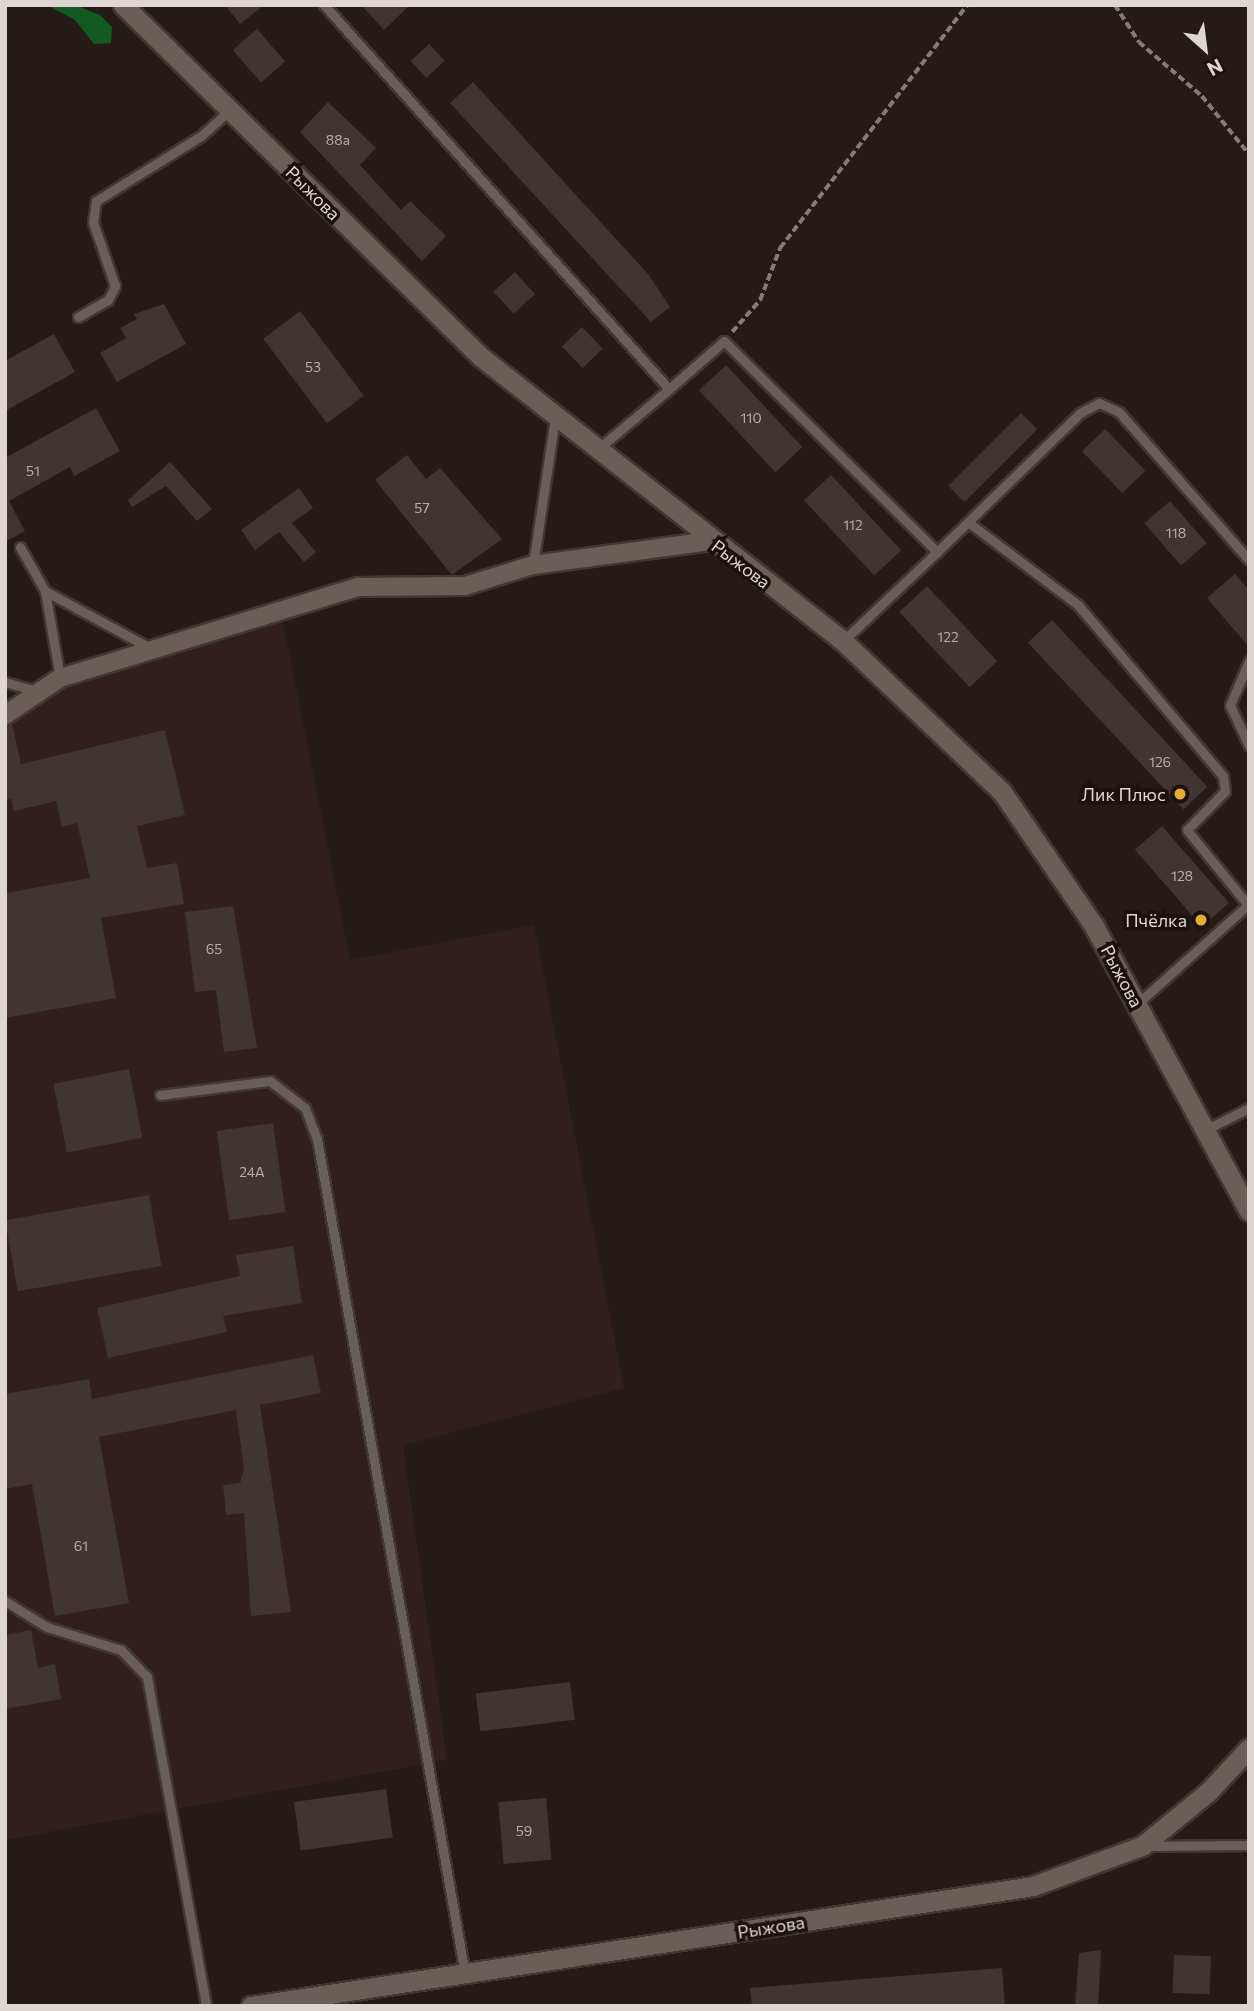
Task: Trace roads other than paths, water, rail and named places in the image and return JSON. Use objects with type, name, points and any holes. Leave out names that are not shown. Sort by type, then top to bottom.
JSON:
[{"type":"street","name":"Рыжова","points":[[123,5],[411,291],[555,418],[710,541],[843,641],[1002,792],[1052,859],[1137,1004],[1249,1211]]},
{"type":"street","points":[[5,715],[36,691],[60,678],[358,587],[465,586],[533,565],[710,541]]},
{"type":"street","name":"Рыжова","points":[[251,2006],[1034,1886],[1142,1846],[1200,1799],[1249,1748]]},
{"type":"lane","points":[[324,5],[669,389]]},
{"type":"lane","points":[[78,317],[108,300],[115,286],[93,222],[96,201],[201,136],[230,110]]},
{"type":"lane","points":[[597,450],[724,341],[937,552]]},
{"type":"lane","points":[[843,641],[1080,413],[1099,402],[1119,412],[1249,560]]},
{"type":"lane","points":[[533,565],[555,418]]},
{"type":"lane","points":[[968,522],[1078,605],[1223,776],[1225,791],[1187,831],[1249,904],[1137,1004]]},
{"type":"lane","points":[[20,547],[45,591],[60,678]]},
{"type":"lane","points":[[45,591],[152,649]]},
{"type":"lane","points":[[1249,661],[1230,705],[1249,746]]},
{"type":"lane","points":[[5,682],[36,691]]},
{"type":"lane","points":[[160,1095],[270,1081],[304,1108],[317,1139],[465,1974]]},
{"type":"lane","points":[[1205,1130],[1249,1108]]},
{"type":"lane","points":[[5,1601],[47,1627],[121,1650],[147,1677],[206,2006]]},
{"type":"lane","points":[[1142,1846],[1249,1845]]},
{"type":"place","name":"Лик Плюс","points":[[1180,794]]},
{"type":"place","name":"Пчёлка","points":[[1201,920]]}]
